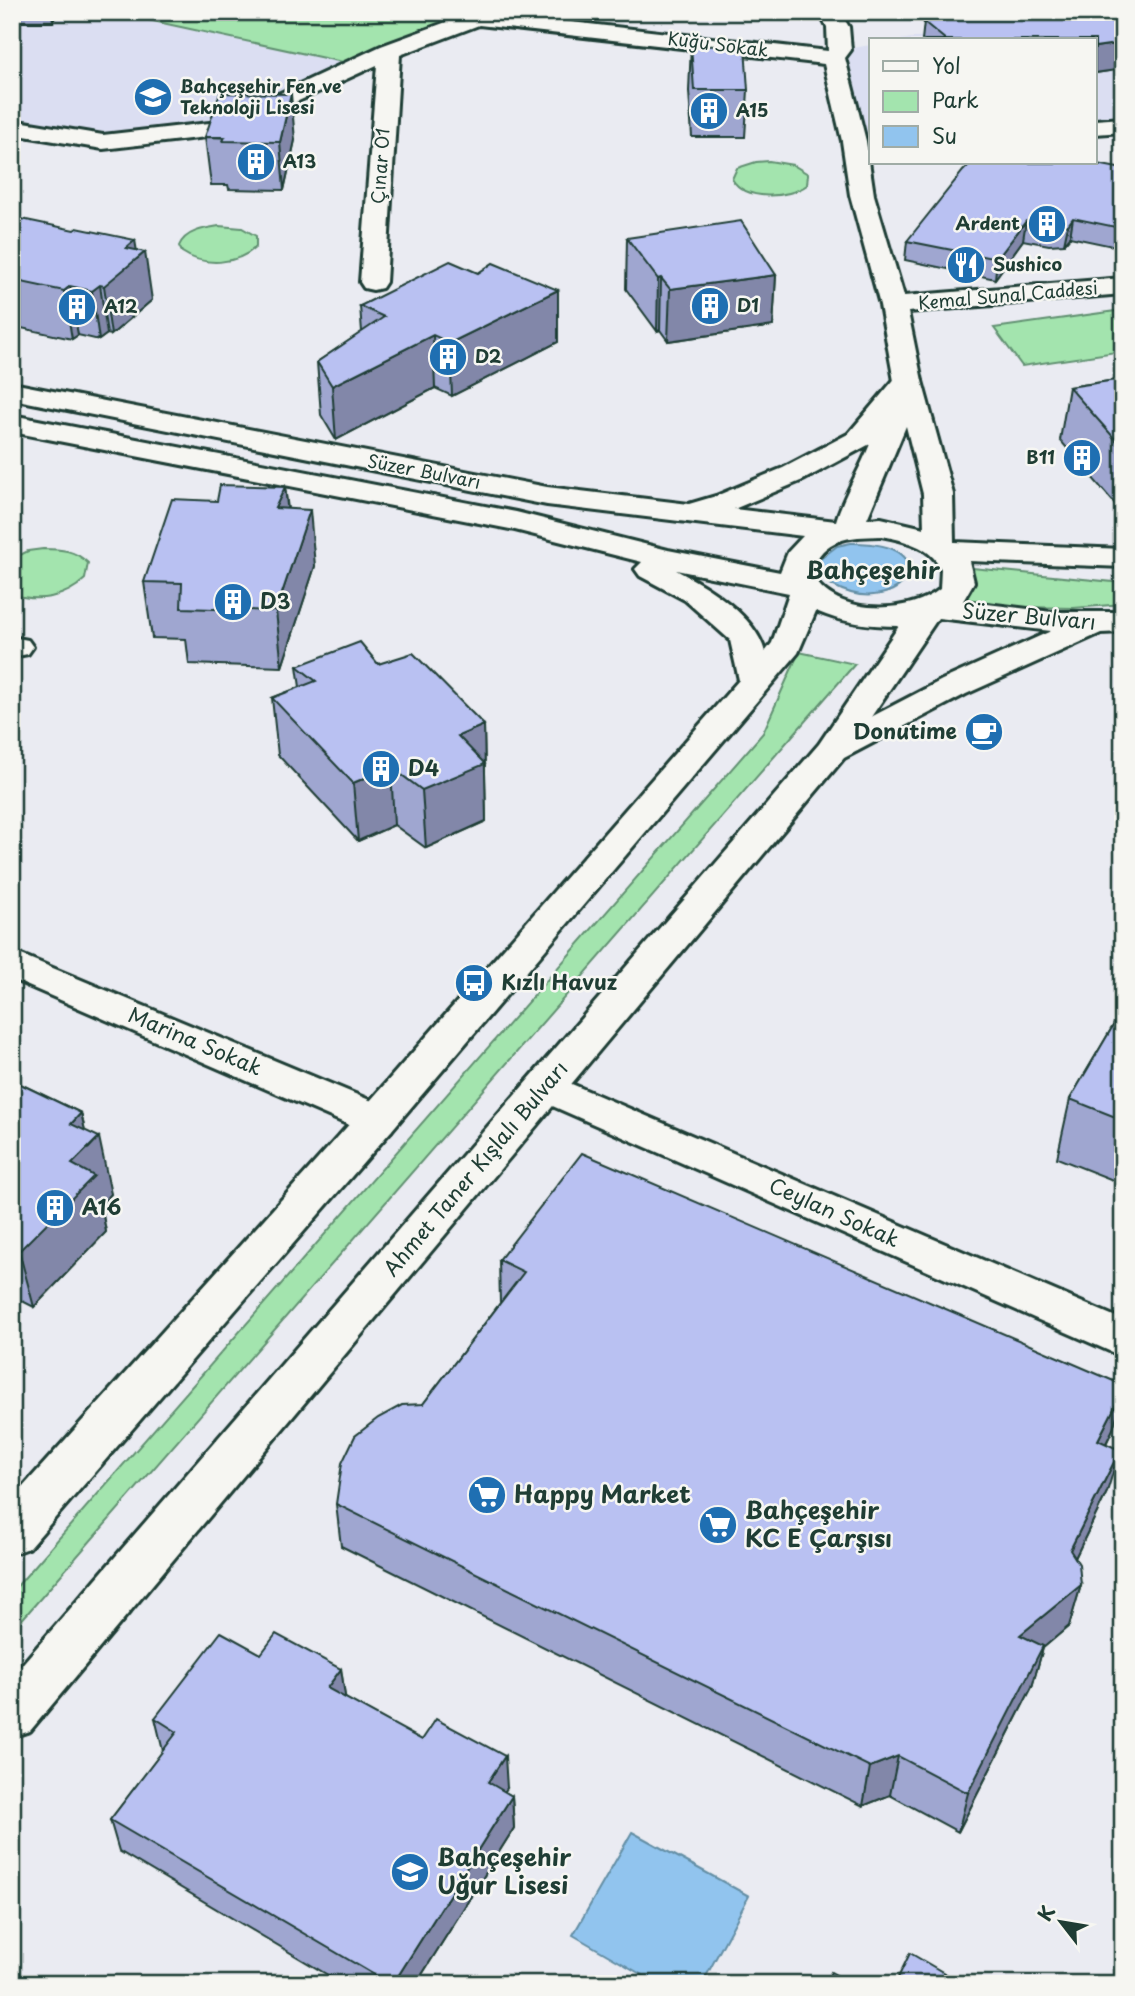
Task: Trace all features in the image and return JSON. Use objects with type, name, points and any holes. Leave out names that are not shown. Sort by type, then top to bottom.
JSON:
[{"type":"main road","points":[[830,12],[838,27],[840,43],[840,50],[834,58],[862,141],[862,195],[894,305],[908,381],[938,494],[942,548],[958,569],[959,582],[953,594],[930,610],[883,619],[830,607],[805,589],[796,568],[799,556],[808,545],[844,530],[881,527],[904,531],[942,548],[1123,558]]},
{"type":"main road","points":[[12,127],[103,142],[224,128],[472,15]]},
{"type":"main road","name":"Kuğu Sokak","points":[[472,15],[834,58]]},
{"type":"main road","name":"Çınar 01","points":[[373,282],[389,51]]},
{"type":"main road","points":[[1096,128],[1123,125]]},
{"type":"main road","name":"Kemal Sunal Caddesi","points":[[894,305],[1123,286]]},
{"type":"main road","points":[[690,512],[727,502],[793,474],[858,439],[908,381]]},
{"type":"main road","points":[[844,530],[875,470],[908,381]]},
{"type":"main road","name":"Süzer Bulvarı","points":[[12,391],[547,496],[844,530]]},
{"type":"main road","name":"Süzer Bulvarı","points":[[12,423],[516,521],[603,544],[805,589]]},
{"type":"main road","points":[[603,544],[696,593],[745,637],[755,679]]},
{"type":"main road","points":[[12,1533],[377,1119],[641,815],[755,679],[787,646],[805,589]]},
{"type":"main road","name":"Süzer Bulvarı","points":[[930,610],[1108,624]]},
{"type":"main road","name":"Ahmet Taner Kışlalı Bulvarı","points":[[12,1714],[831,751],[930,610]]},
{"type":"main road","points":[[831,751],[954,687],[1108,624]]},
{"type":"main road","name":"Marina Sokak","points":[[12,964],[377,1119]]},
{"type":"main road","name":"Ceylan Sokak","points":[[545,1087],[1123,1339]]},
{"type":"shaded area","name":"Bahçeşehir Fen ve Teknoloji Lisesi","points":[[12,12],[124,12],[130,17],[361,66],[224,128],[103,142],[12,127]]},
{"type":"shaded area","points":[[1069,12],[1123,12],[1123,125],[1096,127],[1096,38],[912,38]]},
{"type":"shaded area","points":[[869,45],[869,141],[854,141],[840,50]]},
{"type":"green space","points":[[124,12],[467,12],[477,18],[361,66],[130,16]]},
{"type":"green space","points":[[769,161],[793,165],[808,174],[807,185],[789,193],[767,196],[747,191],[732,179],[737,168]]},
{"type":"green space","points":[[219,226],[242,228],[256,236],[256,247],[239,257],[220,262],[200,260],[182,252],[179,246],[186,237],[196,231]]},
{"type":"green space","points":[[1123,310],[1123,351],[1022,366],[994,328]]},
{"type":"green space","points":[[56,549],[78,555],[88,563],[85,579],[69,591],[51,597],[32,598],[12,594],[12,559],[28,551]]},
{"type":"green space","points":[[972,568],[1123,583],[1123,604],[1074,608],[960,606]]},
{"type":"green space","points":[[799,652],[855,664],[12,1631],[12,1592],[763,733]]},
{"type":"water","points":[[851,543],[883,546],[902,554],[909,566],[906,578],[896,588],[879,594],[858,594],[830,584],[820,572],[819,560],[837,546]]},
{"type":"water","points":[[632,1832],[749,1896],[702,1984],[658,1984],[573,1935]]},
{"type":"building","points":[[994,12],[1123,12],[1123,43],[1096,47],[1096,38],[944,38],[924,22]]},
{"type":"building","points":[[691,45],[745,47],[748,90],[694,90]]},
{"type":"building","points":[[220,93],[291,94],[280,142],[223,141],[225,137],[205,137]]},
{"type":"building","points":[[970,164],[1096,164],[1123,169],[1123,224],[1120,228],[1073,218],[1068,225],[1052,226],[1026,221],[997,259],[907,241]]},
{"type":"building","points":[[12,217],[135,240],[126,248],[145,252],[104,286],[100,285],[92,291],[70,286],[64,291],[12,280]]},
{"type":"building","points":[[741,221],[776,275],[670,289],[661,278],[658,279],[627,238]]},
{"type":"building","points":[[450,261],[478,273],[493,263],[558,290],[450,343],[433,335],[332,386],[317,362],[384,317],[360,306]]},
{"type":"building","points":[[1123,379],[1123,448],[1069,387]]},
{"type":"building","points":[[220,485],[285,487],[275,508],[310,510],[276,611],[181,608],[182,583],[144,582],[172,499],[217,501]]},
{"type":"building","points":[[360,642],[378,664],[413,653],[484,725],[458,736],[485,764],[422,790],[391,767],[353,783],[272,698],[316,681],[297,666]]},
{"type":"building","points":[[1123,1009],[1123,1120],[1070,1099]]},
{"type":"building","points":[[12,1080],[81,1113],[71,1124],[99,1137],[72,1164],[94,1176],[19,1251],[12,1247]]},
{"type":"building","name":"Bahçeşehir KC E Çarşısı","points":[[582,1153],[1123,1385],[1123,1391],[1098,1440],[1120,1450],[1070,1550],[1079,1564],[1081,1585],[1020,1635],[1043,1646],[968,1793],[898,1756],[870,1767],[336,1504],[342,1463],[355,1436],[378,1418],[402,1405],[423,1404],[524,1272],[499,1260]]},
{"type":"building","points":[[221,1632],[261,1654],[276,1634],[341,1669],[327,1688],[422,1740],[436,1719],[505,1756],[488,1782],[512,1796],[393,1984],[110,1820],[177,1732],[155,1718]]},
{"type":"building","points":[[910,1953],[963,1984],[895,1984]]},
{"type":"building","points":[[831,1972],[852,1984],[825,1984]]},
{"type":"place","name":"Bahçeşehir Fen ve Teknoloji Lisesi","points":[[153,97]]},
{"type":"place","name":"A15","points":[[709,111]]},
{"type":"place","name":"A13","points":[[256,162]]},
{"type":"place","name":"Ardent","points":[[1047,224]]},
{"type":"place","name":"Sushico","points":[[966,265]]},
{"type":"place","name":"D1","points":[[710,306]]},
{"type":"place","name":"A12","points":[[77,307]]},
{"type":"place","name":"D2","points":[[448,357]]},
{"type":"place","name":"B11","points":[[1082,458]]},
{"type":"place","name":"D3","points":[[233,602]]},
{"type":"place","name":"Donutime","points":[[984,732]]},
{"type":"place","name":"D4","points":[[381,769]]},
{"type":"place","name":"Kızlı Havuz","points":[[474,983]]},
{"type":"place","name":"A16","points":[[55,1208]]},
{"type":"place","name":"Happy Market","points":[[487,1495]]},
{"type":"place","name":"Bahçeşehir KC E Çarşısı","points":[[718,1525]]},
{"type":"place","name":"Bahçeşehir Uğur Lisesi","points":[[410,1872]]},
{"type":"district","name":"Bahçeşehir","points":[[873,571]]}]
